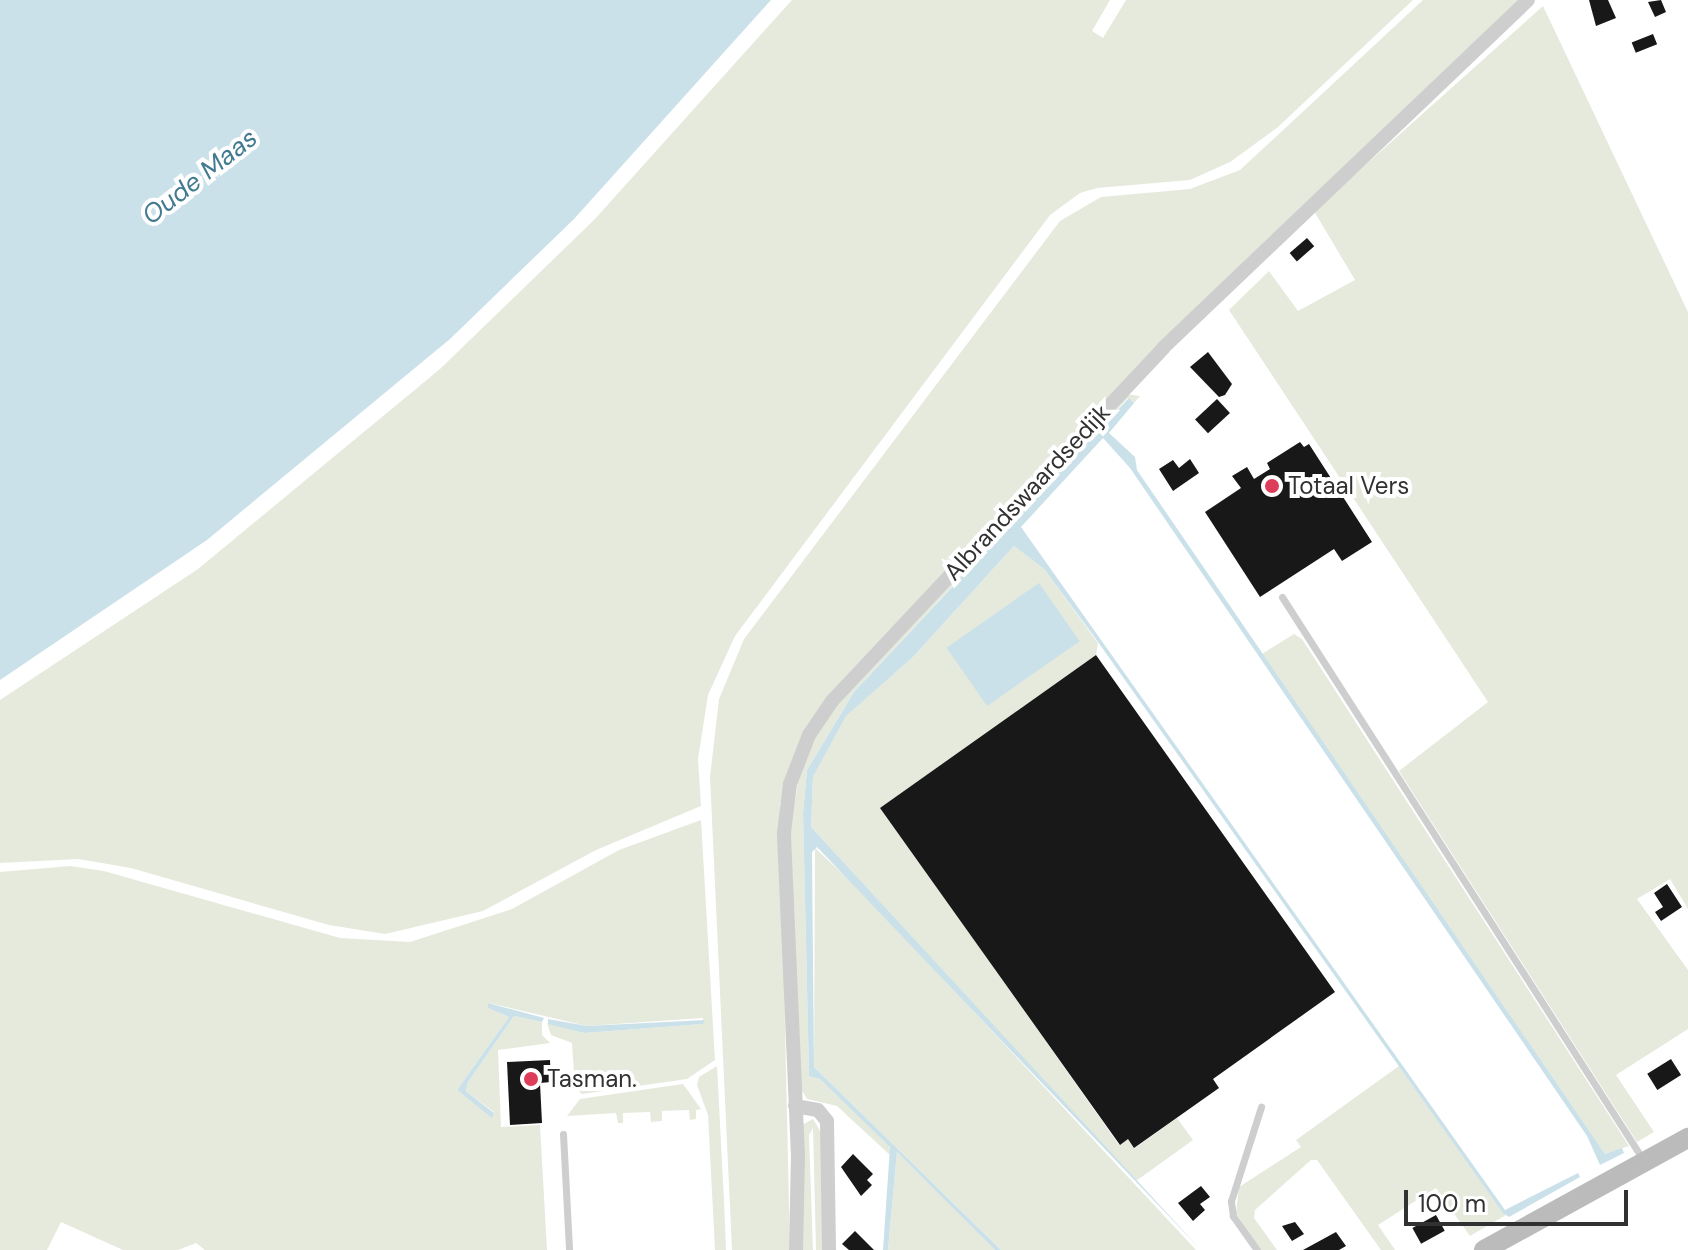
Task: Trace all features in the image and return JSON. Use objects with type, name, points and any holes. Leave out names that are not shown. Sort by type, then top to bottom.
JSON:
[{"type":"street","name":"Albrandswaardsedijk","points":[[796,1250],[795,1106],[785,815],[796,765],[820,718],[1163,348],[1528,0]]},
{"type":"street","points":[[795,1106],[818,1110],[827,1121],[829,1250]]},
{"type":"street","points":[[1484,1250],[1688,1138]]},
{"type":"lane","points":[[1282,597],[1645,1161]]},
{"type":"lane","points":[[1257,1250],[1233,1216],[1231,1201],[1261,1107]]},
{"type":"lane","points":[[563,1134],[569,1250]]},
{"type":"shaded area","points":[[792,0],[1110,0],[1092,31],[1103,38],[1126,0],[1413,0],[1278,127],[1230,162],[1190,180],[1097,188],[1080,193],[1050,215],[735,636],[708,695],[698,759],[701,806],[596,850],[483,911],[385,934],[329,925],[131,868],[78,859],[0,863],[0,700],[198,569],[440,369],[594,220]]},
{"type":"shaded area","points":[[1423,0],[1519,0],[1159,344],[845,677],[780,804],[790,1250],[732,1250],[710,777],[719,699],[744,639],[1060,221],[1101,197],[1190,189],[1240,170]]},
{"type":"shaded area","points":[[1543,6],[1688,312],[1688,909],[1670,879],[1637,899],[1688,970],[1688,1029],[1616,1075],[1654,1132],[1637,1142],[1399,771],[1488,702],[1229,310],[1269,271],[1298,311],[1355,280],[1314,211]]},
{"type":"shaded area","points":[[1126,394],[1140,396],[1134,403],[1128,398],[854,692],[807,770],[803,813],[809,1076],[819,1078],[889,1145],[891,1156],[837,1106],[807,1099],[801,1089],[790,834],[798,782],[813,741],[837,705]]},
{"type":"shaded area","points":[[1014,546],[1044,569],[1098,643],[1096,655],[881,808],[1119,1145],[1128,1139],[1135,1148],[1177,1118],[1193,1140],[1136,1181],[811,827],[813,777],[846,715],[913,657]]},
{"type":"shaded area","points":[[1294,634],[1302,639],[1629,1146],[1605,1154],[1262,654]]},
{"type":"shaded area","points":[[701,820],[715,1060],[687,1079],[582,1094],[575,1088],[572,1043],[551,1035],[547,1023],[584,1033],[703,1024],[703,1018],[587,1026],[489,1003],[488,1008],[509,1017],[457,1090],[492,1117],[494,1112],[466,1091],[468,1082],[514,1016],[542,1022],[542,1035],[550,1043],[498,1050],[501,1127],[540,1125],[547,1250],[205,1250],[196,1243],[178,1250],[123,1250],[61,1222],[47,1250],[0,1250],[0,872],[70,866],[104,871],[340,938],[410,942],[512,909],[619,850]]},
{"type":"shaded area","points":[[815,848],[868,898],[1196,1250],[1001,1250],[814,1067]]},
{"type":"shaded area","points":[[717,1066],[726,1250],[715,1250],[708,1115],[697,1085],[699,1077]]},
{"type":"shaded area","points":[[1399,1066],[1506,1215],[1470,1236],[1436,1188],[1378,1225],[1395,1250],[1381,1250],[1317,1160],[1311,1160],[1255,1210],[1254,1218],[1277,1250],[1260,1250],[1236,1213],[1239,1187],[1301,1147],[1296,1140]]},
{"type":"shaded area","points":[[683,1084],[701,1109],[696,1110],[696,1119],[690,1120],[689,1110],[662,1111],[662,1121],[651,1122],[650,1112],[623,1113],[623,1123],[618,1123],[616,1113],[567,1116],[580,1099]]},
{"type":"shaded area","points":[[813,1119],[822,1134],[824,1250],[816,1250],[813,1128],[809,1135],[813,1250],[801,1250],[802,1125]]},
{"type":"shaded area","points":[[897,1152],[941,1195],[995,1250],[888,1250]]},
{"type":"water","name":"Oude Maas","points":[[0,0],[771,0],[574,219],[450,339],[207,540],[0,680]]},
{"type":"water","points":[[1129,398],[1134,403],[1109,433],[1135,457],[1137,470],[1605,1154],[1622,1148],[1624,1153],[1600,1165],[1587,1136],[1130,468],[1103,438],[1021,527],[1505,1210],[1578,1173],[1580,1177],[1509,1217],[1503,1213],[1093,635],[1044,569],[1014,546],[913,657],[846,716],[813,777],[811,827],[1201,1250],[817,847],[812,852],[814,1067],[1001,1250],[995,1250],[897,1152],[888,1250],[883,1250],[890,1147],[820,1079],[809,1076],[803,813],[807,770],[854,692]]},
{"type":"water","points":[[1039,583],[1080,641],[987,706],[946,648]]},
{"type":"water","points":[[488,1003],[544,1018],[542,1022],[514,1016],[468,1082],[466,1091],[494,1113],[492,1118],[457,1090],[509,1017],[488,1008]]},
{"type":"water","points":[[548,1019],[587,1026],[705,1020],[703,1024],[584,1033],[548,1024]]},
{"type":"building","points":[[1589,0],[1608,0],[1616,18],[1596,26]]},
{"type":"building","points":[[1661,0],[1666,12],[1655,17],[1648,2]]},
{"type":"building","points":[[1653,34],[1657,44],[1636,53],[1632,43]]},
{"type":"building","points":[[1307,238],[1314,246],[1297,261],[1290,253]]},
{"type":"building","points":[[1208,352],[1232,384],[1225,395],[1219,397],[1190,367]]},
{"type":"building","points":[[1217,399],[1230,413],[1208,433],[1195,419]]},
{"type":"building","points":[[1300,442],[1304,447],[1309,444],[1372,542],[1342,561],[1334,549],[1260,597],[1205,512],[1241,488],[1232,476],[1247,467],[1254,479],[1270,469],[1267,463]]},
{"type":"building","points":[[1190,459],[1199,473],[1173,491],[1159,469],[1173,460],[1179,468]]},
{"type":"building","points":[[1096,655],[1335,992],[1213,1079],[1219,1088],[1134,1148],[1128,1139],[1120,1145],[880,808]]},
{"type":"building","points":[[1667,884],[1682,907],[1661,921],[1655,912],[1663,907],[1654,893]]},
{"type":"building","points":[[1671,1059],[1681,1075],[1657,1090],[1647,1074]]},
{"type":"building","points":[[550,1060],[551,1082],[540,1083],[542,1123],[510,1125],[507,1062]]},
{"type":"building","points":[[853,1154],[873,1174],[867,1180],[872,1185],[861,1196],[841,1167]]},
{"type":"building","points":[[1201,1186],[1210,1197],[1200,1204],[1205,1210],[1193,1221],[1178,1203]]},
{"type":"building","points":[[1436,1215],[1445,1231],[1421,1244],[1412,1228]]},
{"type":"building","points":[[1295,1222],[1304,1234],[1292,1241],[1282,1226]]},
{"type":"building","points":[[855,1231],[874,1250],[849,1250],[842,1244]]},
{"type":"building","points":[[1336,1232],[1346,1246],[1339,1250],[1303,1250]]},
{"type":"place","name":"Totaal Vers","points":[[1272,486]]},
{"type":"place","name":"Tasman.","points":[[531,1079]]}]
